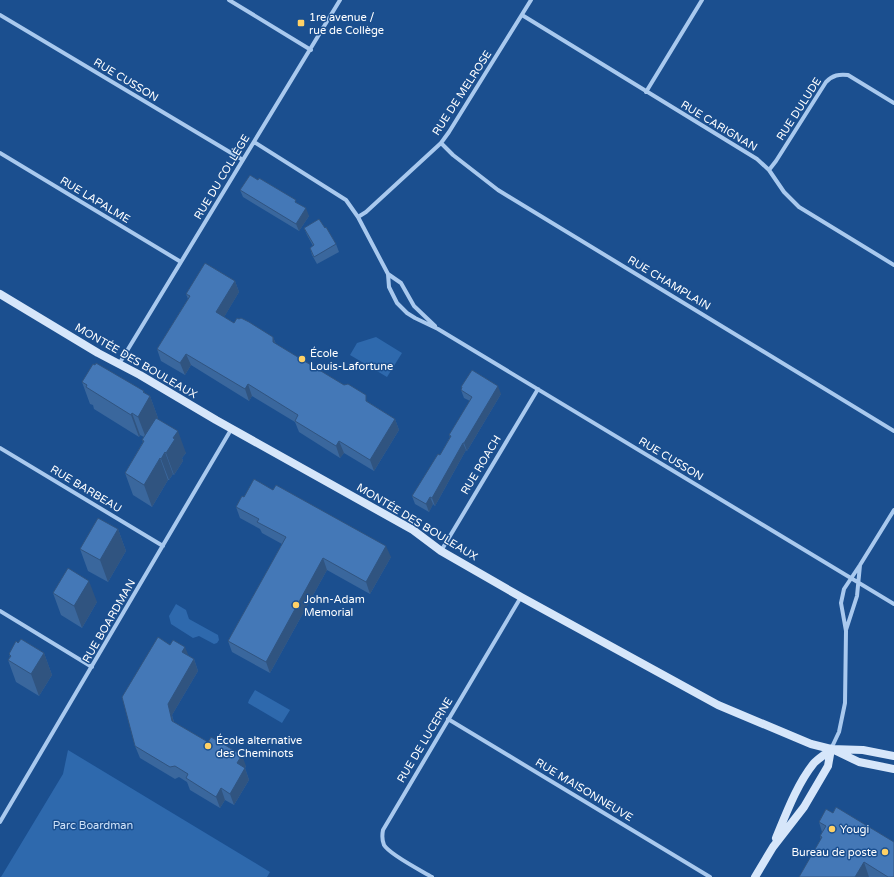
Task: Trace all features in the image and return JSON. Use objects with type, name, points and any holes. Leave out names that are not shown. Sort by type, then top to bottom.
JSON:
[{"type":"street","points":[[228,0],[311,50]]},
{"type":"street","name":"RUE DU COLLÈGE","points":[[119,364],[340,0]]},
{"type":"street","name":"RUE DE MELROSE","points":[[358,217],[366,212],[441,143],[531,0]]},
{"type":"street","points":[[646,92],[702,0]]},
{"type":"street","name":"RUE CUSSON","points":[[0,15],[243,160]]},
{"type":"street","name":"RUE CARIGNAN","points":[[522,15],[757,159],[769,170],[784,192],[799,207],[894,265]]},
{"type":"street","name":"RUE DULUDE","points":[[769,170],[826,82],[836,75],[848,75],[894,103]]},
{"type":"street","name":"RUE CUSSON","points":[[254,142],[341,196],[350,204],[388,274],[389,287],[401,308],[415,318],[438,329],[894,604]]},
{"type":"street","name":"RUE CHAMPLAIN","points":[[441,143],[453,155],[498,190],[894,431]]},
{"type":"street","name":"RUE LAPALME","points":[[0,153],[181,262]]},
{"type":"street","name":"RUE CUSSON","points":[[388,274],[401,283],[414,306],[438,329]]},
{"type":"street","name":"MONTÉE DES BOULEAUX","points":[[0,294],[119,364],[413,530],[440,551],[718,705],[809,744],[831,749],[863,750],[894,756]]},
{"type":"street","name":"RUE ROACH","points":[[440,551],[538,389]]},
{"type":"street","name":"RUE BOARDMAN","points":[[0,822],[232,428]]},
{"type":"street","name":"RUE BARBEAU","points":[[0,448],[163,546]]},
{"type":"street","points":[[755,877],[773,847],[804,807],[828,766],[831,749],[839,732],[845,703],[846,631],[842,609],[842,596],[850,578],[860,565],[894,510]]},
{"type":"street","points":[[846,631],[857,596],[860,565]]},
{"type":"street","name":"RUE DE LUCERNE","points":[[432,877],[389,850],[383,844],[382,834],[385,825],[521,597]]},
{"type":"street","points":[[0,612],[92,667]]},
{"type":"street","name":"RUE MAISONNEUVE","points":[[448,719],[710,877]]},
{"type":"street","points":[[773,847],[790,805],[802,783],[815,763],[831,749]]},
{"type":"street","name":"MONTÉE DES BOULEAUX","points":[[831,749],[859,762],[894,769]]},
{"type":"green space","points":[[376,337],[402,353],[387,377],[350,355],[357,343]]},
{"type":"green space","points":[[176,604],[186,610],[189,619],[218,635],[219,640],[217,643],[214,644],[199,636],[193,638],[171,624],[169,616]]},
{"type":"green space","points":[[255,690],[290,710],[282,723],[248,703]]},
{"type":"green space","name":"Parc Boardman","points":[[68,750],[270,872],[267,877],[1,877],[63,774]]},
{"type":"building","points":[[250,175],[258,180],[259,178],[296,200],[295,202],[306,208],[296,224],[240,190]]},
{"type":"building","points":[[319,219],[325,228],[326,227],[336,244],[314,257],[310,248],[314,245],[304,228]]},
{"type":"building","points":[[205,263],[235,281],[216,312],[234,323],[237,318],[241,318],[249,322],[273,337],[273,342],[344,385],[348,384],[366,395],[366,401],[395,419],[370,460],[339,441],[336,446],[295,421],[298,415],[248,384],[245,389],[186,354],[180,363],[157,349],[190,296],[186,294]]},
{"type":"building","points":[[96,363],[150,396],[138,417],[132,413],[131,415],[86,387],[87,385],[82,382],[93,364],[95,365]]},
{"type":"building","points":[[472,370],[498,386],[463,443],[432,498],[430,497],[426,504],[412,496],[438,454],[440,455],[451,436],[449,435],[472,397],[461,390],[461,387]]},
{"type":"building","points":[[156,418],[178,431],[173,438],[175,439],[166,453],[165,452],[161,459],[160,458],[144,485],[125,473],[144,441],[142,440]]},
{"type":"building","points":[[254,479],[273,490],[276,485],[386,546],[366,582],[323,558],[266,662],[228,641],[286,537],[257,522],[259,519],[236,507],[242,496],[244,497]]},
{"type":"building","points":[[98,518],[118,529],[100,560],[80,549]]},
{"type":"building","points":[[68,568],[89,581],[74,606],[53,593]]},
{"type":"building","points":[[158,637],[170,645],[173,640],[185,647],[182,652],[194,659],[168,704],[172,721],[208,742],[211,737],[242,755],[237,763],[245,768],[230,794],[221,788],[216,797],[186,778],[188,774],[175,766],[170,767],[135,746],[122,697]]},
{"type":"building","points":[[21,639],[44,653],[31,674],[8,660],[11,656],[9,654],[16,641],[18,643]]},
{"type":"building","points":[[836,807],[894,842],[894,877],[888,877],[864,862],[855,877],[799,877],[822,837],[820,836],[826,826],[819,822],[826,809],[833,813]]},
{"type":"place","name":"1re avenue / rue de Collège","points":[[301,23]]},
{"type":"place","name":"École Louis-Lafortune","points":[[302,359]]},
{"type":"place","name":"John-Adam Memorial","points":[[296,605]]},
{"type":"place","name":"École alternative des Cheminots","points":[[208,746]]},
{"type":"place","name":"Yougi","points":[[832,829]]},
{"type":"place","name":"Bureau de poste","points":[[885,852]]}]
